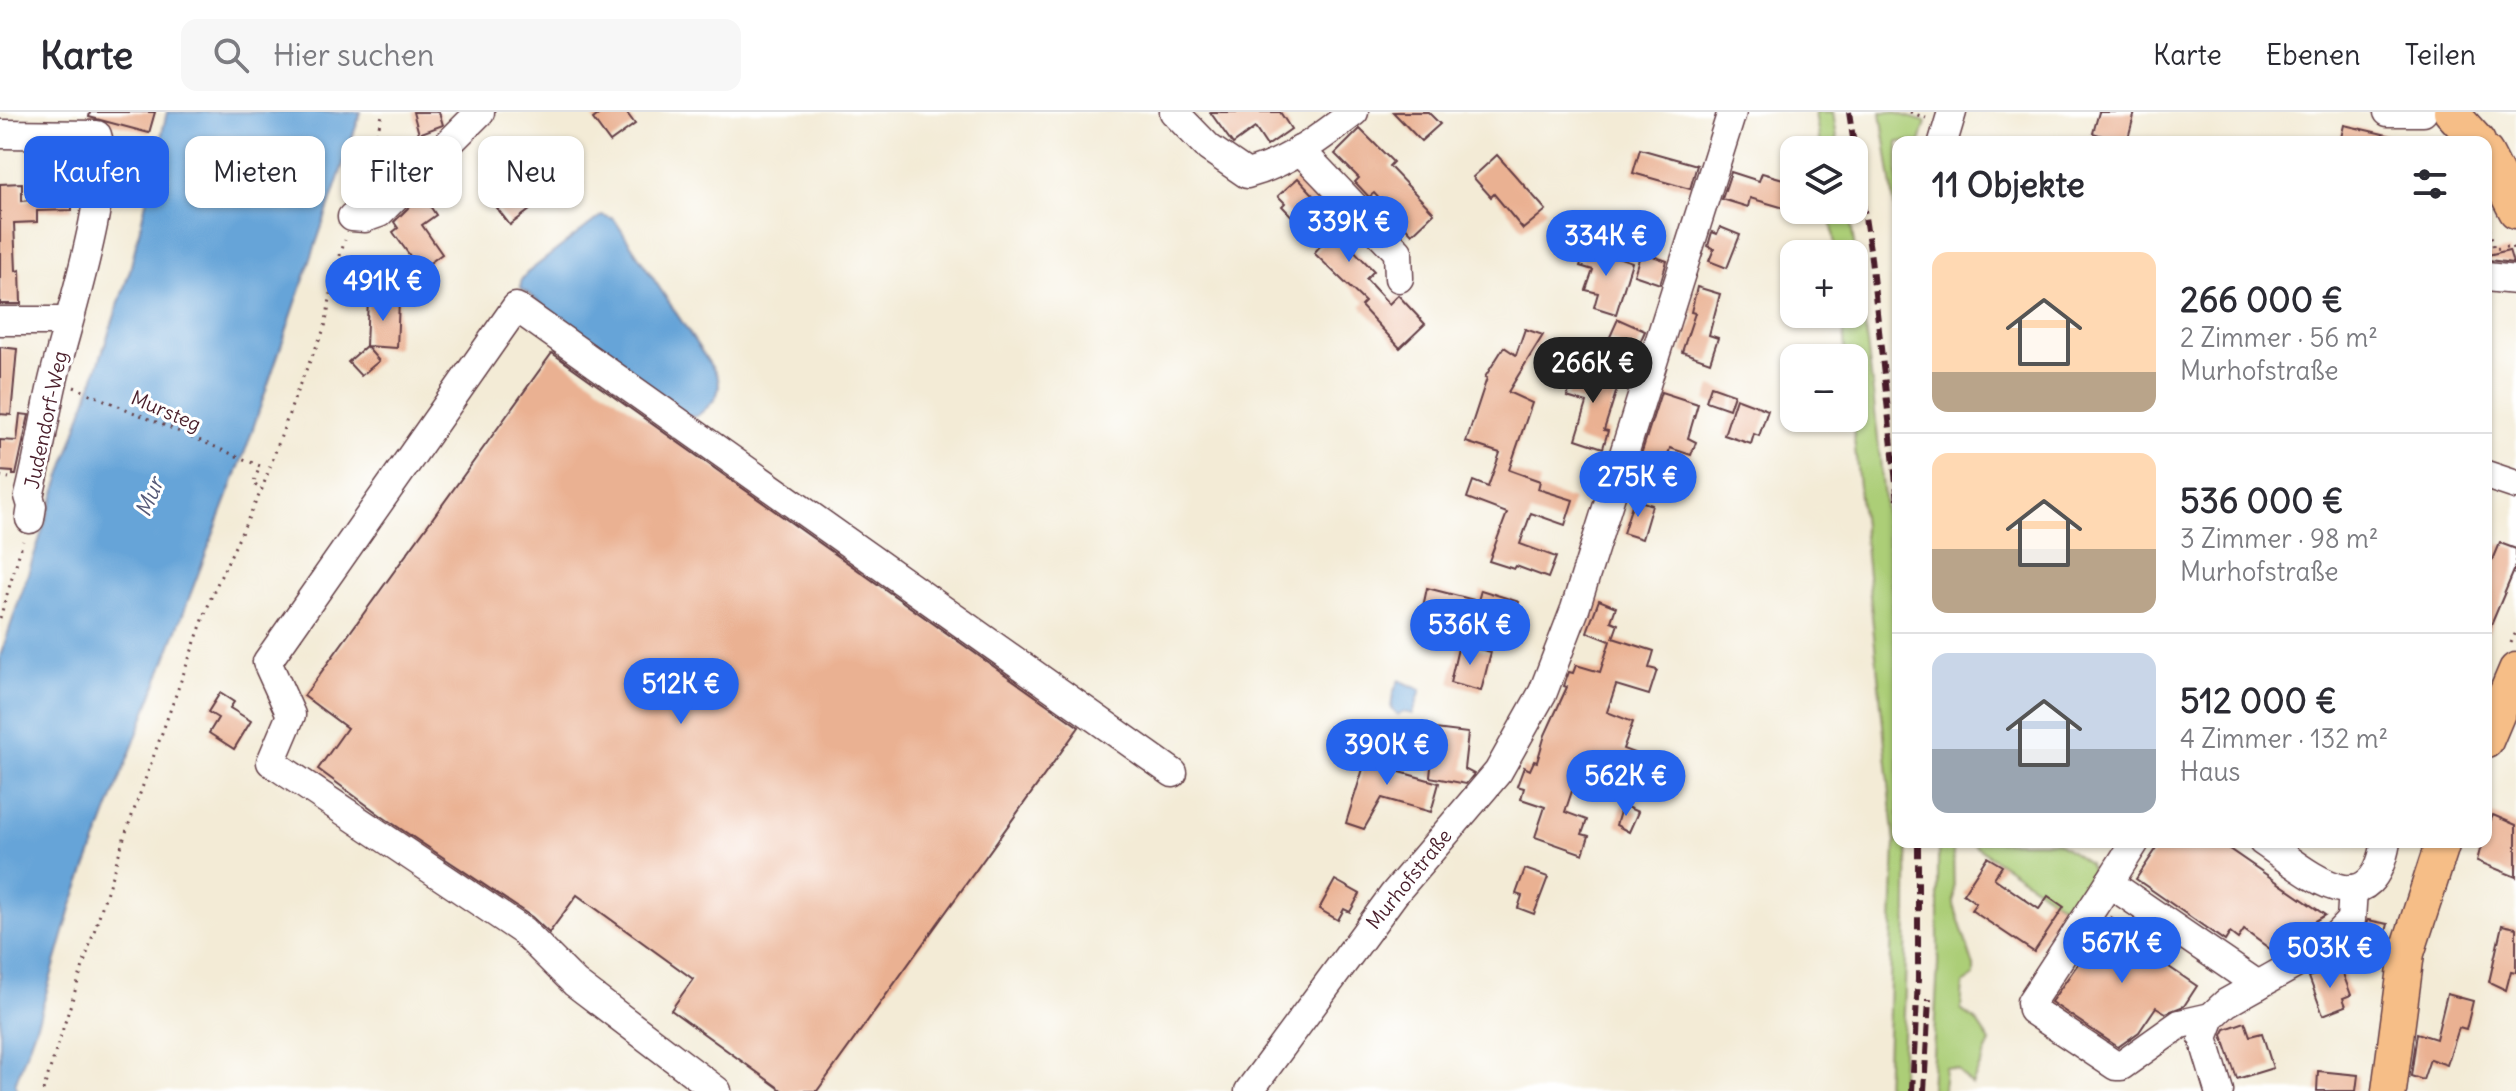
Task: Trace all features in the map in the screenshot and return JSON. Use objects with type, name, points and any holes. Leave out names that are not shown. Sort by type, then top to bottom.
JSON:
[{"type":"main road","points":[[2451,112],[2473,136]]},
{"type":"main road","points":[[2492,165],[2516,211]]},
{"type":"main road","points":[[2492,727],[2516,670]]},
{"type":"main road","points":[[2389,1091],[2407,953],[2441,848]]},
{"type":"street","points":[[352,217],[365,218],[379,213],[480,112]]},
{"type":"street","points":[[1174,112],[1209,148],[1247,174],[1274,166],[1354,112]]},
{"type":"street","name":"Murhofstraße","points":[[1249,1091],[1394,894],[1498,772],[1543,692],[1575,609],[1732,112]]},
{"type":"street","points":[[1945,136],[1952,112]]},
{"type":"street","points":[[2388,112],[2423,112]]},
{"type":"street","name":"Judendorf-Weg","points":[[0,134],[97,135],[102,149],[95,218],[68,321],[29,496],[32,506],[30,519]]},
{"type":"street","points":[[1300,150],[1398,252],[1399,278]]},
{"type":"street","points":[[2492,278],[2516,280]]},
{"type":"street","points":[[717,1091],[575,983],[523,931],[271,762],[291,715],[267,662],[516,307],[1173,773]]},
{"type":"street","name":"Judendorf-Weg","points":[[0,321],[68,321]]},
{"type":"street","points":[[2492,477],[2516,485]]},
{"type":"street","points":[[2131,848],[2031,1002],[2032,1010],[2116,1066],[2121,1066],[2180,1024],[2211,1017]]},
{"type":"street","points":[[2272,848],[2333,887],[2353,889],[2371,880],[2378,871],[2384,848]]},
{"type":"street","points":[[2109,883],[2258,985]]},
{"type":"street","points":[[2219,1091],[2203,1038],[2211,1017],[2226,1003],[2324,948],[2351,920],[2353,889]]},
{"type":"path","points":[[43,1091],[125,835],[212,595],[262,489],[299,386],[325,327],[335,271],[383,112]]},
{"type":"path","points":[[2492,240],[2494,249],[2512,246],[2516,258]]},
{"type":"path","name":"Mursteg","points":[[66,384],[260,466],[253,484],[262,489]]},
{"type":"path","points":[[0,618],[30,519]]},
{"type":"green space","points":[[1815,112],[1833,112],[1837,136],[1819,136]]},
{"type":"green space","points":[[1881,112],[1926,122],[1922,136],[1892,136],[1892,188]]},
{"type":"green space","points":[[1832,224],[1851,224],[1853,240],[1834,240]]},
{"type":"green space","points":[[1844,328],[1864,328],[1867,344],[1844,344]]},
{"type":"green space","points":[[1868,355],[1892,592],[1892,813],[1853,432],[1868,432]]},
{"type":"green space","points":[[1895,848],[1907,848],[1906,966],[1900,1091],[1886,1091]]},
{"type":"green space","points":[[1938,848],[1953,848],[1954,905],[1974,967],[1974,976],[1963,984],[1961,1010],[1976,1021],[1990,1042],[1972,1085],[1957,1069],[1945,1067],[1943,1091],[1931,1091],[1938,964]]},
{"type":"green space","points":[[1978,848],[2066,848],[2088,863],[2096,879],[2077,915]]},
{"type":"water","name":"Mur","points":[[167,112],[361,112],[353,136],[341,136],[341,171],[247,446],[72,905],[39,1018],[15,1084],[18,1091],[0,1091],[0,657],[130,270],[145,208],[169,208],[169,136],[161,136]]},
{"type":"water","points":[[602,215],[614,219],[717,375],[717,393],[697,416],[686,417],[521,288],[521,280],[527,273]]},
{"type":"water","points":[[1399,680],[1421,690],[1413,714],[1402,712],[1398,715],[1391,709]]},
{"type":"building","points":[[90,112],[155,112],[149,133],[89,117]]},
{"type":"building","points":[[413,112],[439,112],[443,125],[419,134]]},
{"type":"building","points":[[602,112],[626,112],[635,124],[610,142],[593,119]]},
{"type":"building","points":[[1210,112],[1280,112],[1291,129],[1267,146],[1255,128],[1233,144]]},
{"type":"building","points":[[1393,112],[1428,112],[1440,124],[1421,141]]},
{"type":"building","points":[[2099,112],[2135,112],[2129,136],[2093,133]]},
{"type":"building","points":[[2344,125],[2392,136],[2341,136]]},
{"type":"building","points":[[1360,129],[1393,162],[1389,166],[1434,213],[1412,234],[1374,193],[1369,197],[1355,182],[1359,178],[1335,154]]},
{"type":"building","points":[[1640,149],[1697,165],[1690,189],[1633,173]]},
{"type":"building","points":[[1497,155],[1546,210],[1523,229],[1494,194],[1491,197],[1473,177]]},
{"type":"building","points":[[1731,172],[1759,181],[1762,173],[1780,178],[1780,207],[1750,198],[1748,207],[1722,199]]},
{"type":"building","points":[[1298,178],[1345,229],[1339,235],[1374,271],[1366,279],[1389,304],[1398,295],[1425,324],[1400,348],[1361,306],[1365,302],[1314,253],[1322,244],[1282,206],[1285,203],[1278,196]]},
{"type":"building","points":[[22,183],[24,208],[72,208],[37,211],[37,222],[14,223],[21,304],[0,304],[0,184]]},
{"type":"building","points":[[408,208],[431,208],[436,215],[422,225],[442,254],[420,270],[393,232],[398,228],[394,222]]},
{"type":"building","points":[[497,208],[532,208],[510,225]]},
{"type":"building","points":[[1720,227],[1740,235],[1727,268],[1709,261],[1714,249],[1708,246],[1712,232],[1717,234]]},
{"type":"building","points":[[1587,246],[1632,262],[1616,314],[1594,307],[1598,293],[1586,290],[1593,270],[1580,266]]},
{"type":"building","points":[[2509,250],[2513,263],[2492,260],[2492,254]]},
{"type":"building","points":[[1641,252],[1667,261],[1660,284],[1634,275]]},
{"type":"building","points":[[1697,287],[1720,294],[1709,335],[1718,338],[1710,362],[1682,352],[1695,313],[1691,312]]},
{"type":"building","points":[[368,299],[399,300],[397,348],[366,346]]},
{"type":"building","points":[[1618,319],[1645,331],[1623,381],[1609,376],[1618,343],[1609,339]]},
{"type":"building","points":[[1525,329],[1543,335],[1508,392],[1532,403],[1509,470],[1540,481],[1538,489],[1573,500],[1565,525],[1531,513],[1520,544],[1556,557],[1548,578],[1516,566],[1514,569],[1489,561],[1507,513],[1467,498],[1473,481],[1488,487],[1500,453],[1466,442],[1485,377],[1504,347],[1516,355]]},
{"type":"building","points":[[366,346],[379,361],[361,376],[348,362]]},
{"type":"building","points":[[0,347],[17,349],[11,415],[0,414]]},
{"type":"building","points":[[552,353],[1079,727],[817,1091],[783,1091],[671,1010],[693,979],[577,895],[549,933],[532,917],[383,817],[318,769],[347,728],[304,696]]},
{"type":"building","points":[[1576,369],[1619,383],[1604,430],[1608,431],[1603,448],[1576,439],[1587,403],[1567,397]]},
{"type":"building","points":[[1711,386],[1734,394],[1729,409],[1706,401]]},
{"type":"building","points":[[1661,392],[1698,404],[1688,438],[1696,442],[1691,455],[1670,448],[1662,478],[1642,472],[1644,463],[1639,461]]},
{"type":"building","points":[[1736,398],[1768,410],[1759,436],[1754,434],[1751,444],[1724,435]]},
{"type":"building","points":[[20,414],[29,415],[16,475],[13,475],[13,472],[0,471],[0,440],[17,441]]},
{"type":"building","points":[[1634,499],[1652,505],[1642,539],[1623,533]]},
{"type":"building","points":[[2500,543],[2516,549],[2516,566],[2492,623],[2492,560]]},
{"type":"building","points":[[1427,588],[1478,601],[1481,590],[1519,602],[1510,629],[1464,615],[1458,636],[1438,630],[1443,612],[1423,607]]},
{"type":"building","points":[[1599,600],[1616,607],[1611,621],[1618,624],[1613,638],[1654,651],[1649,668],[1657,670],[1649,695],[1616,685],[1607,712],[1633,722],[1623,749],[1650,759],[1642,781],[1600,765],[1593,788],[1575,782],[1565,812],[1587,820],[1582,834],[1589,836],[1583,854],[1535,837],[1545,807],[1521,799],[1524,788],[1517,786],[1524,767],[1530,770],[1534,761],[1537,762],[1545,735],[1567,687],[1564,686],[1569,672],[1573,673],[1576,665],[1600,672],[1610,641],[1587,632]]},
{"type":"building","points":[[1459,644],[1491,652],[1481,691],[1450,683]]},
{"type":"building","points":[[220,693],[234,702],[230,708],[251,721],[234,749],[209,733],[218,718],[208,712]]},
{"type":"building","points":[[1435,729],[1468,733],[1464,769],[1474,774],[1466,784],[1430,777]]},
{"type":"building","points":[[1370,735],[1388,742],[1379,766],[1439,783],[1431,812],[1382,798],[1364,829],[1346,823],[1368,753],[1364,752]]},
{"type":"building","points":[[1622,805],[1638,812],[1629,832],[1616,825]]},
{"type":"building","points":[[2493,815],[2516,825],[2516,877],[2477,861],[2480,848],[2492,848]]},
{"type":"building","points":[[2157,848],[2228,848],[2325,915],[2270,949],[2244,930],[2238,939],[2230,933],[2225,941],[2136,879]]},
{"type":"building","points":[[1987,857],[2002,866],[1994,878],[2039,909],[2048,896],[2064,907],[2034,952],[1971,910],[1976,903],[1963,894]]},
{"type":"building","points":[[1525,869],[1548,877],[1534,914],[1518,908],[1522,896],[1516,894]]},
{"type":"building","points":[[1335,880],[1360,894],[1350,912],[1344,909],[1338,920],[1319,909]]},
{"type":"building","points":[[2111,917],[2174,960],[2169,967],[2197,986],[2184,1006],[2166,1013],[2156,1007],[2139,1032],[2118,1047],[2051,1002]]},
{"type":"building","points":[[2368,920],[2388,924],[2377,966],[2354,961]]},
{"type":"building","points":[[2502,925],[2516,928],[2516,972],[2511,971],[2506,990],[2489,982]]},
{"type":"building","points":[[2340,966],[2351,995],[2343,998],[2346,1006],[2323,1015],[2309,977]]},
{"type":"building","points":[[2447,994],[2473,1001],[2466,1030],[2459,1028],[2447,1065],[2430,1059],[2423,1080],[2411,1076],[2417,1033],[2436,1039]]},
{"type":"building","points":[[2245,1022],[2250,1036],[2262,1033],[2273,1068],[2237,1079],[2222,1035],[2225,1029]]},
{"type":"building","points":[[2318,1071],[2358,1075],[2356,1091],[2317,1091]]},
{"type":"railway","points":[[1849,112],[1870,250],[1892,446]]},
{"type":"railway","points":[[1912,1091],[1918,980],[1918,848]]},
{"type":"railway","points":[[1924,1091],[1929,999]]}]
